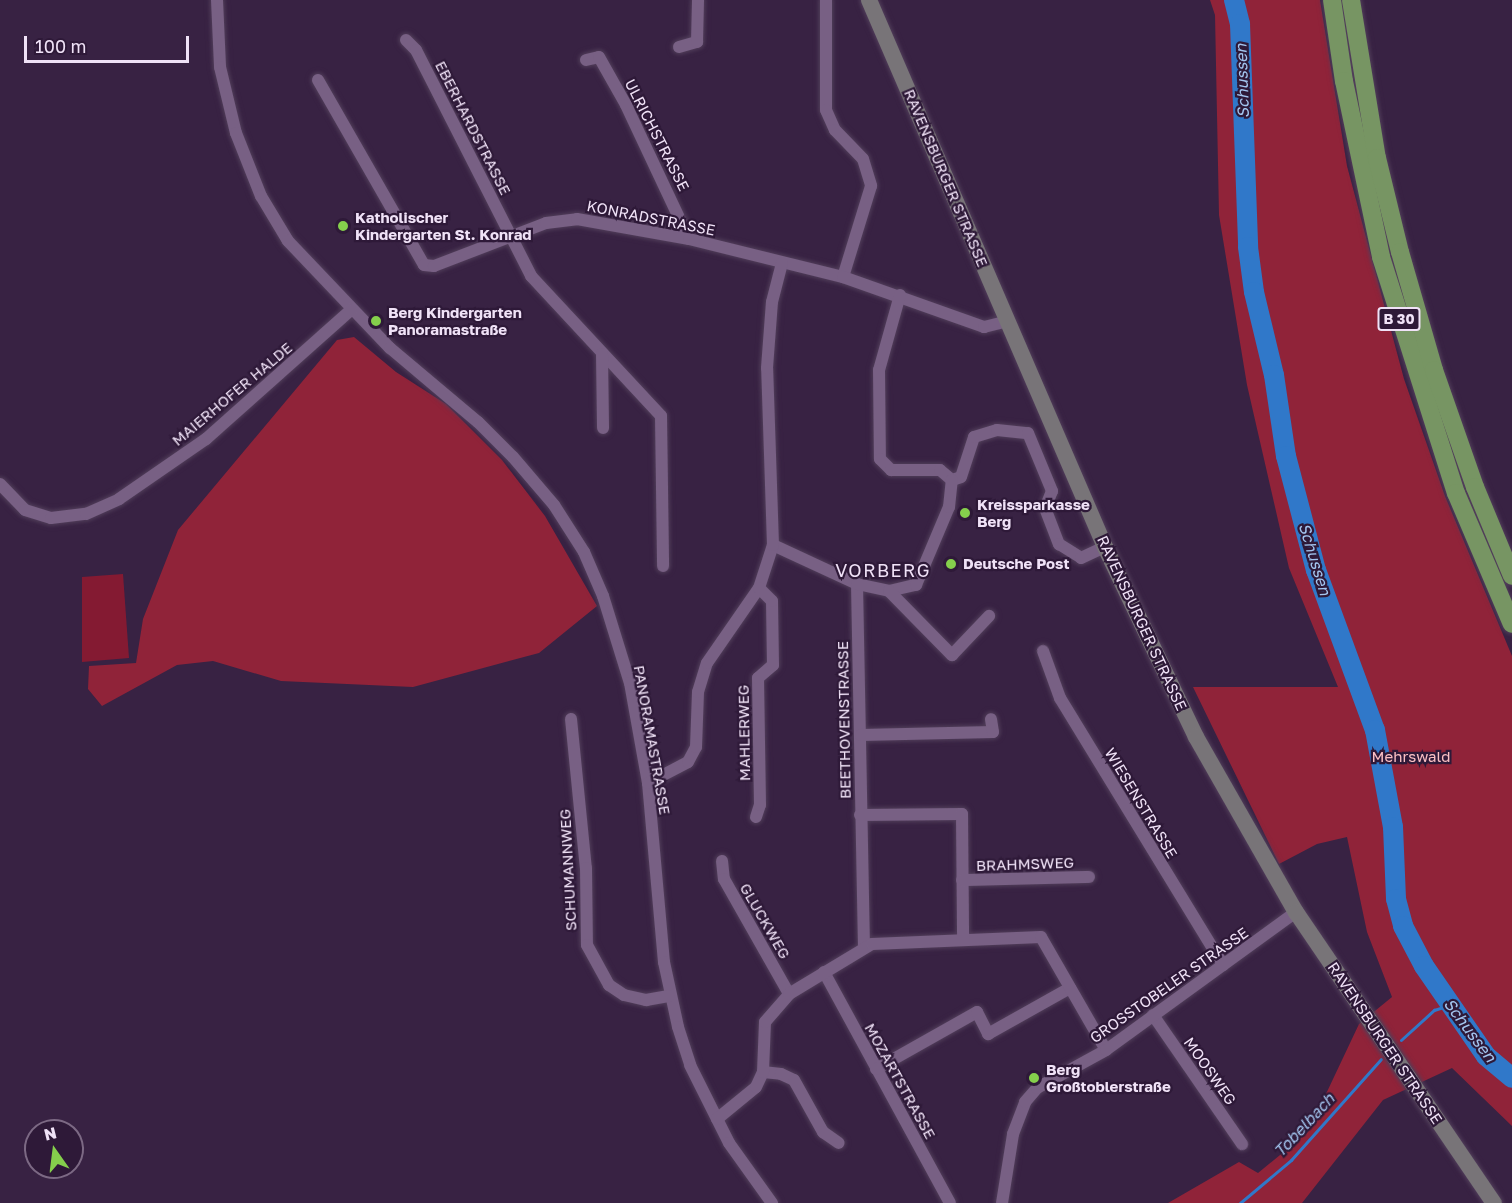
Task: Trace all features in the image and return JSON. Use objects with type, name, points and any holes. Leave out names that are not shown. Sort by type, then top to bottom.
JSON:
[{"type":"highway","name":"B 30","points":[[1332,0],[1348,102],[1381,257],[1456,493],[1512,624]]},
{"type":"highway","name":"B 30","points":[[1351,0],[1377,158],[1400,252],[1438,381],[1475,487],[1512,576]]},
{"type":"main road","name":"RAVENSBURGER STRASSE","points":[[869,0],[1105,547],[1196,737],[1296,912],[1494,1203]]},
{"type":"street","name":"PANORAMASTRASSE","points":[[217,0],[220,67],[251,176],[288,241],[351,310],[478,422],[527,473],[584,552],[606,605],[630,683],[648,783],[669,996],[690,1065],[734,1152],[772,1203]]},
{"type":"street","points":[[679,47],[697,42],[698,0]]},
{"type":"street","points":[[826,0],[826,110],[835,130],[863,159],[871,186],[843,277]]},
{"type":"street","name":"EBERHARDSTRASSE","points":[[406,40],[417,50],[531,276],[661,416],[663,566]]},
{"type":"street","name":"ULRICHSTRASSE","points":[[586,60],[599,57],[626,105],[689,239]]},
{"type":"street","name":"KONRADSTRASSE","points":[[318,80],[424,266],[434,266],[510,234],[577,219],[689,239],[843,277],[900,295],[984,327],[1008,321]]},
{"type":"street","points":[[648,783],[688,762],[696,747],[698,692],[707,663],[759,588],[773,545],[767,368],[772,302],[782,262]]},
{"type":"street","points":[[900,295],[879,370],[880,459],[891,470],[940,470],[952,480]]},
{"type":"street","name":"MAIERHOFER HALDE","points":[[0,484],[25,510],[51,518],[86,514],[119,499],[206,439],[351,310]]},
{"type":"street","points":[[602,354],[603,428]]},
{"type":"street","points":[[952,480],[961,477],[974,437],[997,430],[1028,433],[1052,491],[1045,508],[1059,544],[1081,558],[1105,547]]},
{"type":"street","points":[[773,545],[857,584],[889,591],[916,585],[949,507],[952,480]]},
{"type":"street","name":"BEETHOVENSTRASSE","points":[[857,584],[864,947]]},
{"type":"street","name":"MAHLERWEG","points":[[756,817],[760,805],[758,678],[773,665],[772,601],[759,588]]},
{"type":"street","points":[[889,591],[952,655],[989,616]]},
{"type":"street","name":"WIESENSTRASSE","points":[[1043,651],[1060,698],[1223,965]]},
{"type":"street","name":"SCHUMANNWEG","points":[[571,719],[586,868],[587,945],[609,986],[624,995],[646,1000],[669,996]]},
{"type":"street","points":[[861,735],[993,732],[991,719]]},
{"type":"street","points":[[860,815],[962,814],[963,938]]},
{"type":"street","name":"GLUCKWEG","points":[[722,861],[724,879],[789,994]]},
{"type":"street","name":"BRAHMSWEG","points":[[962,880],[1089,877]]},
{"type":"street","name":"GROSSTOBELER STRASSE","points":[[1002,1203],[1012,1134],[1025,1102],[1046,1082],[1106,1050],[1296,912]]},
{"type":"street","points":[[717,1119],[756,1087],[764,1072],[765,1022],[789,994],[864,947],[963,938],[1041,937],[1106,1050]]},
{"type":"street","name":"MOZARTSTRASSE","points":[[824,972],[950,1203]]},
{"type":"street","points":[[876,1069],[977,1012],[988,1034],[1070,988]]},
{"type":"street","name":"MOOSWEG","points":[[1153,1015],[1242,1143]]},
{"type":"street","points":[[764,1072],[781,1074],[794,1080],[822,1132],[839,1143]]},
{"type":"shaded area","points":[[123,574],[129,658],[82,662],[82,577]]},
{"type":"green space","name":"Mehrswald","points":[[1210,0],[1320,0],[1347,166],[1404,379],[1445,496],[1512,656],[1512,1126],[1452,1068],[1383,1100],[1302,1203],[1168,1203],[1239,1162],[1258,1173],[1308,1132],[1359,1024],[1392,997],[1367,932],[1347,837],[1317,844],[1279,864],[1193,687],[1338,687],[1289,568],[1247,385],[1219,215],[1215,15]]},
{"type":"green space","points":[[354,337],[396,372],[446,404],[502,460],[545,516],[597,606],[539,653],[413,687],[281,681],[213,661],[177,665],[102,706],[88,689],[89,666],[136,663],[143,619],[178,530],[337,340]]},
{"type":"waterway","name":"Schussen","points":[[1234,0],[1240,24],[1248,247],[1254,292],[1274,375],[1286,456],[1316,570],[1375,730],[1393,827],[1396,899],[1403,926],[1424,966],[1486,1056],[1512,1078]]},
{"type":"waterway","name":"Tobelbach","points":[[1401,1040],[1434,1010],[1449,1005]]},
{"type":"waterway","name":"Tobelbach","points":[[1240,1203],[1291,1160],[1381,1059]]},
{"type":"place","name":"Katholischer Kindergarten St. Konrad","points":[[343,226]]},
{"type":"place","name":"Berg Kindergarten Panoramastraße","points":[[376,321]]},
{"type":"place","name":"Kreissparkasse Berg","points":[[965,513]]},
{"type":"place","name":"Deutsche Post","points":[[951,564]]},
{"type":"place","name":"Berg Großtoblerstraße","points":[[1034,1078]]},
{"type":"district","name":"VORBERG","points":[[883,570]]}]
